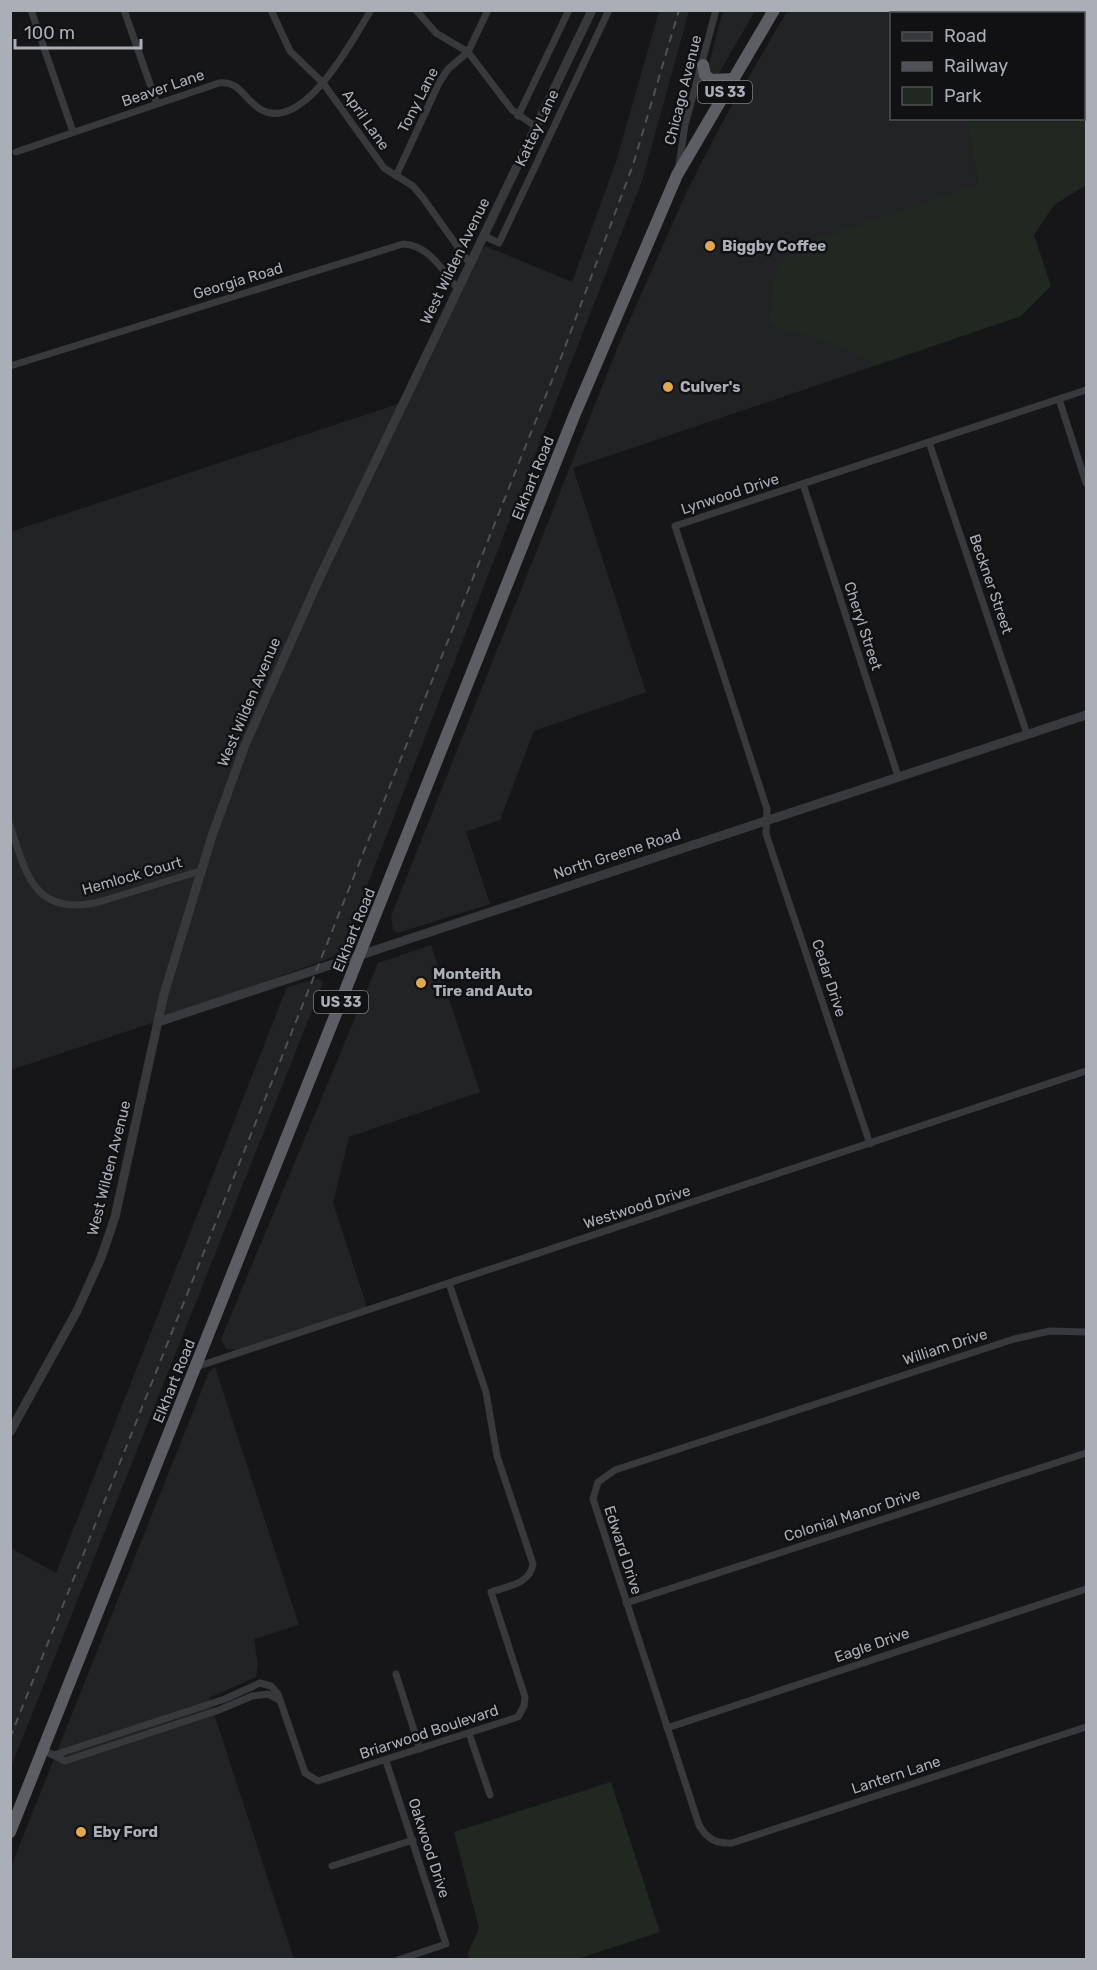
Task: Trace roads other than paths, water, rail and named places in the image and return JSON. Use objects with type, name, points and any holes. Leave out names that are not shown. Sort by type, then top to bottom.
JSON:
[{"type":"highway","name":"US 33","points":[[677,175],[774,10]]},
{"type":"highway","points":[[703,65],[705,75],[711,80],[733,79]]},
{"type":"highway","name":"Elkhart Road","points":[[10,1832],[48,1753],[196,1367],[574,416],[677,175]]},
{"type":"street","points":[[32,10],[73,132]]},
{"type":"street","points":[[124,10],[157,104]]},
{"type":"street","name":"April Lane","points":[[271,10],[290,51],[323,83],[378,161],[413,186],[470,264]]},
{"type":"street","name":"Beaver Lane","points":[[16,152],[226,82],[235,86],[261,110],[278,113],[302,102],[323,83],[371,10]]},
{"type":"street","points":[[416,10],[436,33],[468,52],[518,116],[536,127]]},
{"type":"street","name":"Tony Lane","points":[[396,176],[443,76],[468,52],[488,10]]},
{"type":"street","points":[[518,116],[569,10]]},
{"type":"street","name":"West Wilden Avenue","points":[[10,1432],[77,1311],[108,1239],[126,1173],[158,1022],[200,871],[263,701],[592,10]]},
{"type":"street","name":"Kattey Lane","points":[[484,236],[499,243],[609,10]]},
{"type":"street","name":"Chicago Avenue","points":[[677,175],[685,125],[716,10]]},
{"type":"street","points":[[554,89],[568,96]]},
{"type":"street","name":"Georgia Road","points":[[10,366],[403,244],[415,245],[428,254],[458,289]]},
{"type":"street","name":"Lynwood Drive","points":[[767,820],[767,809],[675,526],[1086,390]]},
{"type":"street","points":[[1059,399],[1086,483]]},
{"type":"street","name":"Beckner Street","points":[[929,442],[1027,734]]},
{"type":"street","name":"Cheryl Street","points":[[803,483],[898,776]]},
{"type":"street","name":"North Greene Road","points":[[158,1022],[1086,715]]},
{"type":"street","name":"Cedar Drive","points":[[767,820],[766,834],[870,1144]]},
{"type":"street","name":"Hemlock Court","points":[[10,825],[27,877],[43,895],[63,904],[84,906],[200,871]]},
{"type":"street","name":"Westwood Drive","points":[[196,1367],[1086,1071]]},
{"type":"street","name":"Briarwood Boulevard","points":[[48,1753],[65,1761],[219,1710],[252,1695],[268,1694],[281,1702],[302,1765],[310,1777],[325,1781],[514,1719],[524,1706],[525,1697],[491,1592],[525,1580],[532,1574],[533,1564],[497,1456],[486,1392],[449,1283]]},
{"type":"street","name":"William Drive","points":[[814,1404],[1014,1339],[1050,1331],[1086,1332]]},
{"type":"street","name":"Edward Drive","points":[[713,1841],[704,1835],[699,1825],[594,1506],[593,1492],[598,1482],[615,1470],[814,1404]]},
{"type":"street","name":"Colonial Manor Drive","points":[[626,1603],[1086,1453]]},
{"type":"street","name":"Eagle Drive","points":[[667,1728],[1086,1589]]},
{"type":"street","points":[[396,1674],[420,1749]]},
{"type":"street","name":"Lantern Lane","points":[[713,1841],[732,1843],[1086,1726]]},
{"type":"street","points":[[469,1733],[490,1795]]},
{"type":"street","name":"Oakwood Drive","points":[[386,1761],[446,1944],[398,1959]]},
{"type":"street","points":[[332,1866],[412,1840]]},
{"type":"railway","points":[[10,1738],[562,355],[633,165],[679,10]]},
{"type":"place","name":"Biggby Coffee","points":[[710,246]]},
{"type":"place","name":"Culver's","points":[[668,387]]},
{"type":"place","name":"Monteith Tire and Auto","points":[[421,983]]},
{"type":"place","name":"Eby Ford","points":[[81,1832]]}]
